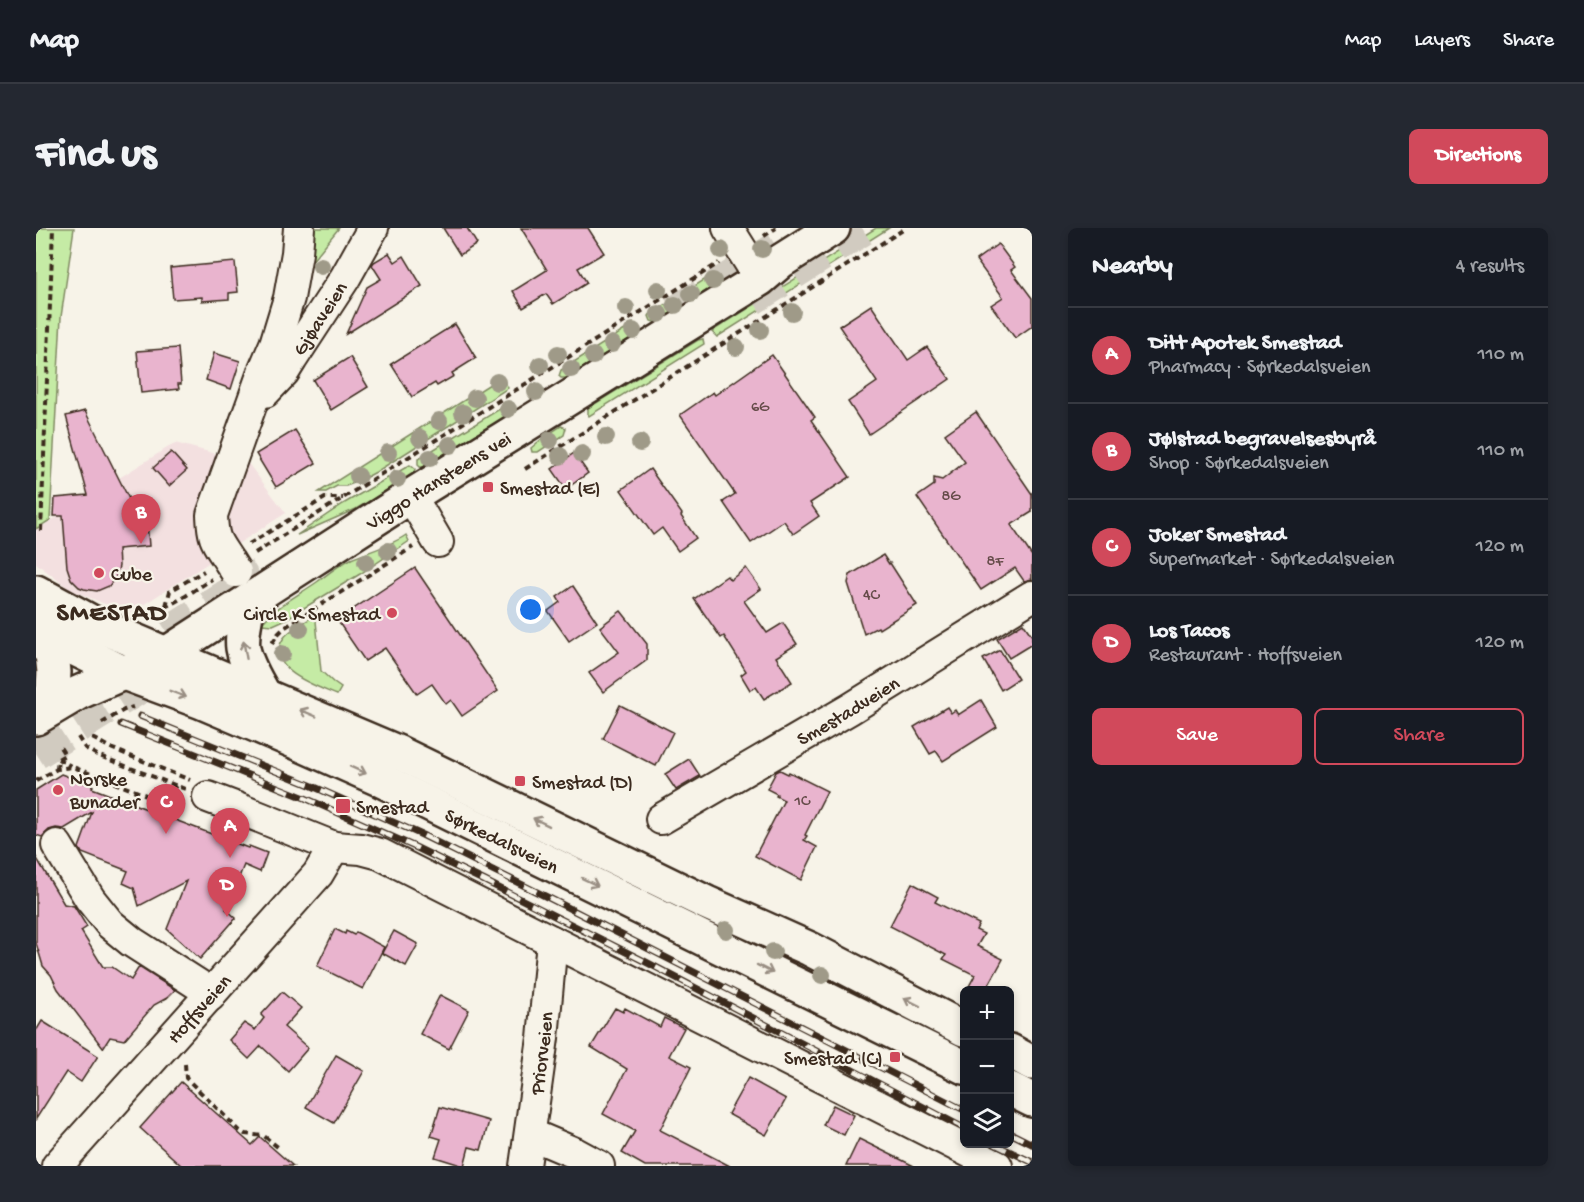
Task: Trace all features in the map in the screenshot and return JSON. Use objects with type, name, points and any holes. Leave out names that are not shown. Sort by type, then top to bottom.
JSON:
[{"type":"main road","name":"Viggo Hansteens vei","points":[[36,718],[78,693],[166,654],[240,577],[411,496],[760,279],[781,261],[833,228]]},
{"type":"main road","points":[[240,577],[243,647],[249,668],[264,695]]},
{"type":"main road","name":"Sørkedalsveien","points":[[36,592],[93,623],[399,753],[707,903],[810,950],[960,1027]]},
{"type":"main road","name":"Sørkedalsveien","points":[[36,625],[77,650],[124,673],[296,741],[379,779],[960,1065]]},
{"type":"main road","points":[[36,631],[52,654],[54,672],[53,690],[47,704],[36,718]]},
{"type":"main road","points":[[1014,1054],[1032,1063]]},
{"type":"main road","points":[[1014,1091],[1032,1100]]},
{"type":"street","points":[[240,577],[215,541],[212,531],[212,515],[275,344],[289,297],[300,228]]},
{"type":"street","name":"Gjøaveien","points":[[253,399],[268,391],[284,372],[345,278],[374,228]]},
{"type":"street","points":[[735,238],[760,279]]},
{"type":"street","points":[[411,496],[436,538]]},
{"type":"street","name":"Smestadveien","points":[[661,819],[850,709],[1032,596]]},
{"type":"street","points":[[208,797],[334,847],[361,849],[380,854],[998,1166]]},
{"type":"street","points":[[57,845],[90,899],[110,924],[132,942],[202,987],[210,996]]},
{"type":"street","name":"Hoffsveien","points":[[57,1166],[318,874],[334,847]]},
{"type":"street","name":"Priorveien","points":[[525,1166],[543,1038],[552,941]]},
{"type":"street","points":[[530,1134],[599,1166]]},
{"type":"path","points":[[41,531],[53,228]]},
{"type":"path","points":[[186,595],[240,577],[735,238],[776,228]]},
{"type":"path","points":[[525,470],[906,228]]},
{"type":"path","points":[[270,648],[273,639],[284,628],[436,538]]},
{"type":"path","points":[[78,737],[85,748],[97,755],[208,797]]},
{"type":"path","points":[[92,738],[198,783],[203,786],[208,797]]},
{"type":"path","points":[[58,759],[65,755],[60,747]]},
{"type":"path","points":[[58,759],[146,795],[158,796],[168,793],[176,786]]},
{"type":"path","points":[[57,769],[58,759]]},
{"type":"path","points":[[36,781],[57,769],[73,767]]},
{"type":"path","points":[[185,1064],[186,1078],[240,1131],[245,1134],[264,1136],[279,1148]]},
{"type":"shaded area","points":[[175,443],[247,462],[286,513],[129,614],[69,589],[36,563],[36,530]]},
{"type":"green space","points":[[36,228],[74,228],[61,317],[50,520],[36,529]]},
{"type":"green space","points":[[312,228],[339,228],[312,261]]},
{"type":"green space","points":[[876,228],[889,228],[717,337],[712,332],[717,328]]},
{"type":"green space","points":[[733,262],[741,269],[692,300],[687,298],[688,290]]},
{"type":"green space","points":[[677,298],[683,301],[680,308],[657,323],[651,321],[649,316],[651,313]]},
{"type":"green space","points":[[631,326],[637,328],[636,335],[567,378],[559,376],[561,370]]},
{"type":"green space","points":[[703,339],[704,344],[589,416],[588,408]]},
{"type":"green space","points":[[503,378],[508,388],[376,472],[346,486],[337,486],[326,492],[319,492],[490,384]]},
{"type":"green space","points":[[511,402],[515,407],[514,412],[425,467],[418,465],[418,459]]},
{"type":"green space","points":[[561,426],[566,428],[564,435],[538,452],[532,452],[531,448]]},
{"type":"green space","points":[[410,465],[415,469],[413,475],[356,509],[297,535],[343,504]]},
{"type":"green space","points":[[406,535],[408,542],[360,574],[284,620],[273,625],[261,624],[281,606],[342,564]]},
{"type":"green space","points":[[314,616],[321,671],[341,688],[337,695],[295,675],[280,659],[279,650],[286,635]]},
{"type":"building","points":[[443,228],[467,228],[477,244],[460,255]]},
{"type":"building","points":[[521,228],[588,228],[604,253],[578,268],[587,283],[553,304],[546,294],[523,308],[513,291],[547,270]]},
{"type":"building","points":[[998,244],[1015,267],[1011,270],[1032,298],[1032,326],[1015,338],[991,305],[1003,297],[976,260]]},
{"type":"building","points":[[389,253],[395,262],[404,256],[422,286],[346,334],[367,287],[381,279],[372,265]]},
{"type":"building","points":[[235,262],[238,292],[229,293],[229,299],[202,301],[202,297],[173,299],[170,268]]},
{"type":"building","points":[[871,305],[908,360],[927,347],[950,379],[869,434],[848,402],[877,382],[839,326]]},
{"type":"building","points":[[455,324],[476,358],[452,373],[454,376],[437,386],[435,383],[412,397],[391,364]]},
{"type":"building","points":[[178,348],[181,384],[178,384],[179,389],[141,393],[137,351]]},
{"type":"building","points":[[214,353],[240,361],[231,389],[206,380]]},
{"type":"building","points":[[772,355],[815,417],[811,420],[850,477],[810,503],[819,516],[793,534],[784,521],[751,543],[723,502],[735,494],[680,415],[713,392],[715,395]]},
{"type":"building","points":[[350,357],[368,387],[331,410],[313,380]]},
{"type":"building","points":[[85,411],[135,511],[146,510],[149,546],[118,549],[117,575],[109,586],[97,591],[79,587],[71,579],[67,567],[63,516],[54,516],[55,498],[88,495],[66,416]]},
{"type":"building","points":[[976,412],[1032,494],[1032,512],[1011,525],[1032,556],[1032,579],[1024,581],[1015,568],[981,590],[917,497],[934,485],[934,478],[942,480],[965,462],[945,434]]},
{"type":"building","points":[[295,430],[316,463],[276,487],[256,454]]},
{"type":"building","points":[[171,452],[187,470],[169,486],[153,468]]},
{"type":"building","points":[[574,453],[588,473],[566,489],[552,469]]},
{"type":"building","points":[[650,469],[696,538],[678,551],[662,528],[653,535],[621,490]]},
{"type":"building","points":[[883,555],[917,605],[879,629],[878,627],[864,634],[848,583],[850,575]]},
{"type":"building","points":[[415,568],[498,691],[462,716],[451,700],[446,704],[432,684],[417,694],[385,648],[365,661],[337,620]]},
{"type":"building","points":[[746,568],[761,589],[744,601],[767,633],[783,623],[797,644],[776,657],[792,682],[764,699],[756,687],[750,690],[741,675],[746,671],[724,636],[721,638],[694,599],[727,576],[730,580]]},
{"type":"building","points":[[573,586],[597,622],[569,641],[548,611],[560,602],[557,597]]},
{"type":"building","points":[[621,611],[647,644],[647,660],[603,692],[589,673],[619,652],[600,627]]},
{"type":"building","points":[[1023,623],[1032,636],[1032,644],[1009,658],[997,639]]},
{"type":"building","points":[[1000,650],[1018,679],[1001,690],[983,659]]},
{"type":"building","points":[[981,700],[997,727],[943,761],[936,751],[930,754],[914,727],[947,707],[951,713],[955,710],[958,715]]},
{"type":"building","points":[[620,705],[673,732],[656,766],[603,739]]},
{"type":"building","points":[[689,759],[700,776],[676,790],[665,774]]},
{"type":"building","points":[[780,770],[788,774],[789,772],[827,791],[805,835],[807,836],[804,840],[817,847],[801,880],[755,856],[784,800],[767,789],[776,772]]},
{"type":"building","points":[[61,774],[248,848],[249,846],[267,853],[260,872],[244,865],[226,909],[236,918],[200,959],[167,929],[186,881],[139,906],[134,888],[123,883],[128,871],[82,853],[79,848],[92,812],[64,829],[49,830],[42,837],[36,835],[36,790]]},
{"type":"building","points":[[36,857],[64,904],[74,906],[87,927],[81,931],[103,967],[112,967],[131,980],[139,967],[175,990],[167,998],[154,1005],[124,1040],[110,1037],[103,1048],[43,966],[36,943]]},
{"type":"building","points":[[912,883],[938,897],[935,902],[979,924],[976,930],[984,934],[977,946],[1003,959],[988,986],[969,986],[975,975],[943,959],[946,955],[890,926]]},
{"type":"building","points":[[335,929],[345,934],[346,931],[354,935],[356,932],[384,947],[363,989],[317,966]]},
{"type":"building","points":[[394,931],[418,944],[406,966],[382,953]]},
{"type":"building","points":[[282,992],[301,1008],[284,1027],[308,1048],[288,1071],[261,1046],[249,1059],[229,1040],[244,1023],[255,1030],[264,1018],[261,1015]]},
{"type":"building","points":[[440,995],[469,1010],[449,1049],[420,1034]]},
{"type":"building","points":[[615,1008],[623,1012],[625,1008],[660,1027],[664,1018],[684,1028],[669,1056],[691,1067],[660,1130],[730,1166],[645,1166],[622,1153],[635,1131],[603,1114],[627,1069],[591,1047]]},
{"type":"building","points":[[42,1021],[98,1056],[81,1082],[66,1072],[36,1119],[36,1031]]},
{"type":"building","points":[[336,1055],[364,1071],[334,1123],[306,1107]]},
{"type":"building","points":[[748,1078],[786,1099],[766,1135],[728,1114]]},
{"type":"building","points":[[181,1082],[252,1145],[260,1137],[293,1166],[182,1166],[140,1128]]},
{"type":"building","points":[[833,1105],[854,1115],[844,1135],[823,1125]]},
{"type":"building","points":[[440,1107],[489,1121],[481,1150],[469,1147],[464,1166],[435,1157],[441,1139],[431,1136]]},
{"type":"building","points":[[859,1139],[914,1166],[846,1166]]},
{"type":"tunnel","points":[[752,299],[865,228]]},
{"type":"tunnel","points":[[674,313],[777,248]]},
{"type":"tunnel","points":[[126,659],[260,574]]},
{"type":"tunnel","points":[[36,753],[169,669]]},
{"type":"railway","points":[[140,716],[310,785],[422,835],[960,1108]]},
{"type":"railway","points":[[121,724],[305,798],[415,847],[646,962],[960,1126]]},
{"type":"railway","points":[[1014,1135],[1032,1144]]},
{"type":"railway","points":[[1002,1148],[1032,1162]]},
{"type":"place","name":"Smestad (E)","points":[[488,487]]},
{"type":"place","name":"Jølstad begravelsesbyrå","points":[[141,544]]},
{"type":"place","name":"Cube","points":[[99,573]]},
{"type":"place","name":"Circle K Smestad","points":[[392,613]]},
{"type":"place","name":"Smestad (D)","points":[[520,781]]},
{"type":"place","name":"Norske Bunader","points":[[58,790]]},
{"type":"place","name":"Smestad","points":[[343,806]]},
{"type":"place","name":"Joker Smestad","points":[[166,834]]},
{"type":"place","name":"Ditt Apotek Smestad","points":[[230,858]]},
{"type":"place","name":"Los Tacos","points":[[227,917]]},
{"type":"place","name":"Smestad (C)","points":[[895,1057]]},
{"type":"district","name":"SMESTAD","points":[[112,611]]}]
